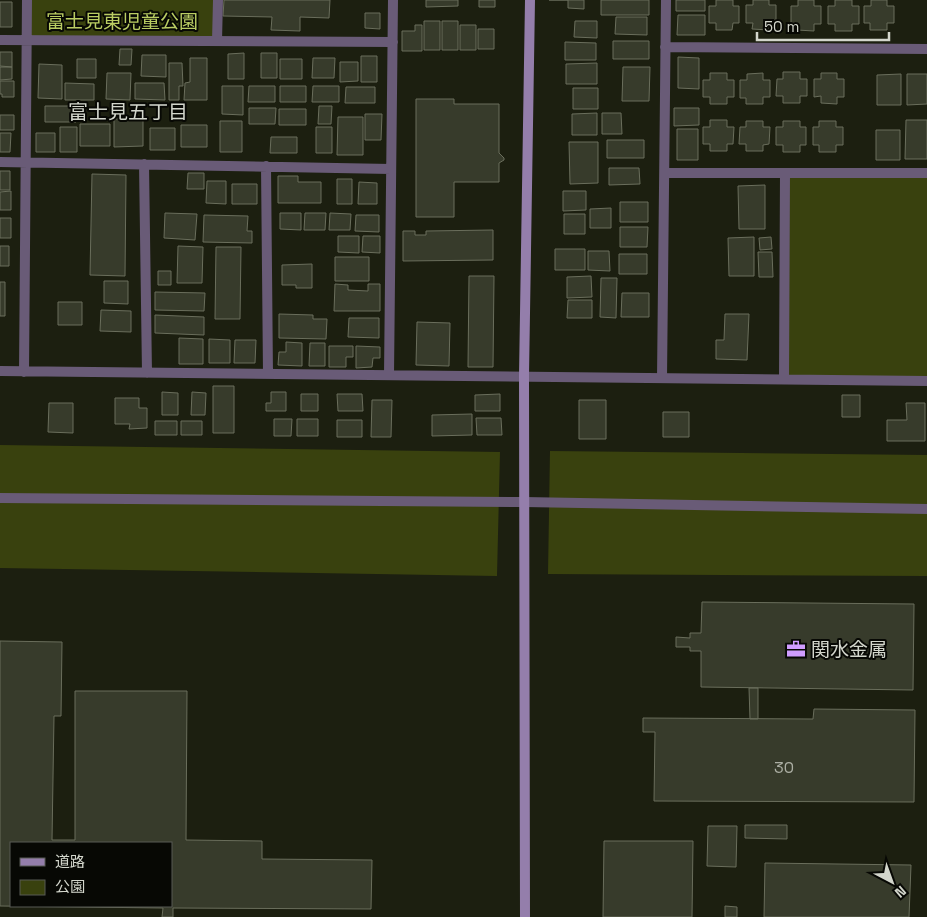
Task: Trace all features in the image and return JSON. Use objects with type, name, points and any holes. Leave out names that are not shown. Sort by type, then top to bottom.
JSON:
[{"type":"street","points":[[24,372],[27,0]]},
{"type":"street","points":[[217,41],[218,0]]},
{"type":"street","points":[[388,375],[393,0]]},
{"type":"street","points":[[525,917],[524,376],[530,0]]},
{"type":"street","points":[[662,378],[666,0]]},
{"type":"street","points":[[0,40],[393,42]]},
{"type":"street","points":[[665,47],[927,49]]},
{"type":"street","points":[[0,162],[391,168]]},
{"type":"street","points":[[144,164],[147,373]]},
{"type":"street","points":[[266,166],[268,374]]},
{"type":"street","points":[[665,172],[927,173]]},
{"type":"street","points":[[784,379],[785,173]]},
{"type":"street","points":[[0,371],[927,382]]},
{"type":"street","points":[[0,498],[524,502],[927,509]]},
{"type":"green space","name":"富士見東児童公園","points":[[27,0],[218,0],[217,41],[27,40]]},
{"type":"green space","points":[[785,173],[927,173],[927,381],[784,379]]},
{"type":"green space","points":[[0,445],[500,452],[497,576],[0,568]]},
{"type":"green space","points":[[550,451],[927,455],[927,576],[548,574]]},
{"type":"building","points":[[224,0],[330,0],[329,18],[300,17],[300,31],[271,30],[272,17],[223,16]]},
{"type":"building","points":[[426,0],[458,0],[458,6],[426,7]]},
{"type":"building","points":[[479,0],[495,0],[495,7],[479,7]]},
{"type":"building","points":[[568,0],[584,0],[584,9],[568,8]]},
{"type":"building","points":[[601,0],[649,0],[649,15],[601,15]]},
{"type":"building","points":[[676,0],[705,0],[705,11],[676,11]]},
{"type":"building","points":[[716,0],[733,0],[733,6],[739,6],[739,23],[733,23],[732,30],[716,30],[716,23],[709,23],[709,6],[716,6]]},
{"type":"building","points":[[753,0],[769,0],[769,5],[776,5],[776,23],[769,23],[769,30],[752,29],[753,23],[746,23],[746,5],[753,5]]},
{"type":"building","points":[[798,0],[814,0],[814,6],[821,6],[821,24],[814,24],[814,31],[797,30],[797,23],[791,23],[791,6],[798,6]]},
{"type":"building","points":[[835,0],[852,0],[852,6],[859,6],[859,24],[852,24],[852,31],[835,31],[835,24],[828,24],[828,6],[835,6]]},
{"type":"building","points":[[871,0],[887,0],[887,6],[894,6],[894,23],[887,23],[887,30],[870,30],[870,23],[864,23],[864,6],[871,6]]},
{"type":"building","points":[[0,2],[12,2],[12,27],[0,27]]},
{"type":"building","points":[[365,13],[380,13],[380,29],[365,28]]},
{"type":"building","points":[[678,15],[705,15],[705,35],[677,35]]},
{"type":"building","points":[[616,17],[647,17],[647,35],[615,34]]},
{"type":"building","points":[[424,21],[440,21],[440,50],[424,50]]},
{"type":"building","points":[[442,21],[458,21],[458,50],[442,50]]},
{"type":"building","points":[[575,21],[597,21],[597,38],[574,37]]},
{"type":"building","points":[[415,25],[422,25],[422,51],[402,51],[402,31],[415,31]]},
{"type":"building","points":[[460,25],[476,25],[476,50],[460,50]]},
{"type":"building","points":[[478,29],[494,29],[494,49],[478,49]]},
{"type":"building","points":[[613,41],[649,41],[649,59],[613,59]]},
{"type":"building","points":[[565,42],[596,43],[596,60],[565,60]]},
{"type":"building","points":[[120,49],[132,49],[131,65],[119,65]]},
{"type":"building","points":[[0,52],[12,52],[12,67],[0,66]]},
{"type":"building","points":[[244,53],[244,79],[228,79],[228,54]]},
{"type":"building","points":[[261,53],[277,53],[277,78],[261,78]]},
{"type":"building","points":[[142,55],[166,55],[166,77],[141,76]]},
{"type":"building","points":[[361,56],[377,56],[377,82],[361,82]]},
{"type":"building","points":[[678,57],[699,58],[699,89],[678,88]]},
{"type":"building","points":[[190,58],[207,58],[207,100],[184,100],[185,83],[190,82]]},
{"type":"building","points":[[313,58],[335,58],[334,78],[312,78]]},
{"type":"building","points":[[77,59],[96,59],[96,78],[77,78]]},
{"type":"building","points":[[280,59],[302,59],[302,79],[280,79]]},
{"type":"building","points":[[340,62],[358,62],[358,81],[340,82]]},
{"type":"building","points":[[169,63],[182,63],[183,86],[179,86],[179,100],[169,100]]},
{"type":"building","points":[[597,63],[597,84],[566,84],[566,64]]},
{"type":"building","points":[[39,64],[62,65],[62,99],[38,98]]},
{"type":"building","points":[[0,67],[12,67],[12,79],[0,80]]},
{"type":"building","points":[[623,67],[650,67],[649,101],[622,101]]},
{"type":"building","points":[[783,72],[800,72],[800,79],[807,79],[807,96],[800,96],[800,103],[783,103],[783,96],[776,96],[777,79],[783,79]]},
{"type":"building","points":[[107,73],[131,73],[130,100],[106,99]]},
{"type":"building","points":[[710,73],[727,73],[727,80],[734,80],[734,97],[727,97],[727,104],[710,104],[710,97],[703,97],[703,80],[710,80]]},
{"type":"building","points":[[763,73],[763,80],[770,80],[770,97],[763,97],[763,104],[746,104],[746,98],[740,98],[740,80],[747,80],[747,74]]},
{"type":"building","points":[[821,73],[837,73],[837,79],[844,79],[844,97],[837,97],[837,104],[821,103],[821,96],[814,97],[814,79],[821,79]]},
{"type":"building","points":[[901,74],[901,105],[877,105],[877,75]]},
{"type":"building","points":[[907,74],[927,74],[927,104],[907,105]]},
{"type":"building","points":[[0,81],[14,81],[14,97],[2,97],[2,94],[0,94]]},
{"type":"building","points":[[65,83],[94,84],[94,100],[65,100]]},
{"type":"building","points":[[135,83],[164,83],[165,100],[135,99]]},
{"type":"building","points":[[222,86],[243,86],[243,115],[222,114]]},
{"type":"building","points":[[249,86],[275,86],[275,102],[248,102]]},
{"type":"building","points":[[280,86],[306,86],[306,102],[280,102]]},
{"type":"building","points":[[313,86],[339,86],[339,102],[312,102]]},
{"type":"building","points":[[346,87],[375,87],[375,103],[345,103]]},
{"type":"building","points":[[573,88],[598,88],[598,109],[573,109]]},
{"type":"building","points":[[416,99],[454,99],[454,104],[499,104],[499,153],[504,160],[499,163],[499,182],[454,182],[454,217],[416,217]]},
{"type":"building","points":[[45,106],[77,106],[76,122],[45,122]]},
{"type":"building","points":[[319,106],[332,106],[331,124],[318,124]]},
{"type":"building","points":[[249,108],[276,108],[275,124],[249,124]]},
{"type":"building","points":[[674,108],[699,108],[699,125],[674,126]]},
{"type":"building","points":[[279,109],[306,109],[306,125],[279,125]]},
{"type":"building","points":[[597,113],[597,135],[572,135],[572,114]]},
{"type":"building","points":[[602,113],[621,113],[622,134],[602,134]]},
{"type":"building","points":[[365,114],[382,114],[381,140],[365,140]]},
{"type":"building","points":[[0,115],[14,115],[14,130],[0,130]]},
{"type":"building","points":[[338,117],[363,117],[363,155],[337,155]]},
{"type":"building","points":[[143,118],[143,146],[114,147],[114,119]]},
{"type":"building","points":[[710,120],[727,120],[727,127],[734,127],[733,144],[727,144],[727,151],[710,151],[710,144],[703,144],[703,127],[710,127]]},
{"type":"building","points":[[906,120],[927,120],[927,159],[905,159]]},
{"type":"building","points":[[220,121],[242,121],[242,152],[220,152]]},
{"type":"building","points":[[746,121],[763,121],[763,127],[770,127],[769,144],[763,145],[763,151],[746,151],[746,144],[739,144],[740,127],[746,127]]},
{"type":"building","points":[[783,121],[800,121],[800,127],[806,127],[806,145],[800,145],[800,152],[783,152],[783,145],[776,145],[776,127],[783,127]]},
{"type":"building","points":[[819,121],[836,121],[836,127],[843,127],[843,145],[836,145],[836,152],[819,152],[819,145],[813,145],[813,127],[819,127]]},
{"type":"building","points":[[80,124],[110,124],[110,146],[80,146]]},
{"type":"building","points":[[181,125],[207,125],[207,147],[181,147]]},
{"type":"building","points":[[60,127],[77,127],[77,152],[60,152]]},
{"type":"building","points":[[316,127],[332,127],[332,153],[316,153]]},
{"type":"building","points":[[150,128],[175,128],[175,150],[150,150]]},
{"type":"building","points":[[677,129],[698,129],[698,160],[677,160]]},
{"type":"building","points":[[876,130],[900,130],[900,160],[876,160]]},
{"type":"building","points":[[0,133],[11,133],[10,152],[0,152]]},
{"type":"building","points":[[36,133],[55,133],[55,152],[36,152]]},
{"type":"building","points":[[271,137],[297,137],[297,153],[270,153]]},
{"type":"building","points":[[607,140],[644,140],[644,158],[607,158]]},
{"type":"building","points":[[569,142],[598,142],[598,183],[570,184]]},
{"type":"building","points":[[609,168],[639,168],[640,184],[609,185]]},
{"type":"building","points":[[0,171],[10,171],[10,190],[0,190]]},
{"type":"building","points":[[188,173],[204,173],[204,189],[187,189]]},
{"type":"building","points":[[92,174],[126,175],[125,276],[90,275]]},
{"type":"building","points":[[278,176],[298,176],[298,182],[321,182],[321,203],[278,203]]},
{"type":"building","points":[[337,179],[352,179],[352,204],[337,204]]},
{"type":"building","points":[[207,181],[226,181],[226,204],[206,203]]},
{"type":"building","points":[[359,182],[377,183],[377,204],[358,204]]},
{"type":"building","points":[[232,184],[257,184],[257,204],[232,204]]},
{"type":"building","points":[[765,185],[765,229],[739,229],[738,186]]},
{"type":"building","points":[[11,191],[11,210],[0,210],[0,192]]},
{"type":"building","points":[[563,191],[586,191],[586,210],[563,211]]},
{"type":"building","points":[[620,202],[648,202],[648,222],[620,222]]},
{"type":"building","points":[[611,208],[611,228],[590,228],[590,209]]},
{"type":"building","points":[[165,213],[197,214],[195,240],[164,238]]},
{"type":"building","points":[[280,213],[301,213],[301,230],[280,229]]},
{"type":"building","points":[[305,213],[326,213],[325,230],[304,230]]},
{"type":"building","points":[[330,213],[351,214],[350,230],[329,230]]},
{"type":"building","points":[[564,214],[585,214],[585,234],[564,234]]},
{"type":"building","points":[[204,215],[248,216],[247,231],[252,231],[252,243],[203,242]]},
{"type":"building","points":[[356,215],[379,215],[379,232],[355,231]]},
{"type":"building","points":[[0,218],[11,218],[11,238],[0,238]]},
{"type":"building","points":[[620,227],[648,227],[647,247],[620,247]]},
{"type":"building","points":[[493,230],[493,260],[403,261],[403,231],[415,231],[415,235],[426,235],[426,231]]},
{"type":"building","points":[[338,236],[359,236],[359,253],[338,252]]},
{"type":"building","points":[[363,236],[380,236],[380,253],[362,252]]},
{"type":"building","points":[[754,237],[754,276],[729,276],[728,238]]},
{"type":"building","points":[[771,237],[772,249],[760,250],[759,238]]},
{"type":"building","points":[[0,246],[9,246],[9,266],[0,266]]},
{"type":"building","points":[[178,246],[203,247],[202,283],[177,283]]},
{"type":"building","points":[[216,247],[241,247],[240,319],[215,319]]},
{"type":"building","points":[[555,249],[585,249],[585,270],[555,270]]},
{"type":"building","points":[[588,251],[609,251],[610,271],[588,270]]},
{"type":"building","points":[[758,252],[772,252],[773,277],[759,277]]},
{"type":"building","points":[[619,254],[647,254],[647,274],[619,274]]},
{"type":"building","points":[[335,257],[369,257],[369,281],[335,281]]},
{"type":"building","points":[[312,264],[312,288],[296,288],[296,285],[282,285],[282,265]]},
{"type":"building","points":[[158,271],[171,271],[171,285],[158,285]]},
{"type":"building","points":[[469,276],[494,276],[493,367],[468,367]]},
{"type":"building","points":[[591,276],[592,297],[567,298],[567,277]]},
{"type":"building","points":[[601,278],[617,278],[616,318],[600,317]]},
{"type":"building","points":[[104,281],[128,281],[128,304],[104,303]]},
{"type":"building","points":[[0,282],[5,282],[5,316],[0,316]]},
{"type":"building","points":[[335,284],[348,285],[348,290],[368,291],[368,284],[380,284],[380,311],[334,311]]},
{"type":"building","points":[[155,292],[205,293],[204,311],[155,310]]},
{"type":"building","points":[[622,293],[649,293],[649,317],[621,317]]},
{"type":"building","points":[[568,300],[592,300],[592,318],[567,318]]},
{"type":"building","points":[[58,302],[82,302],[82,325],[58,325]]},
{"type":"building","points":[[101,310],[131,311],[131,332],[100,331]]},
{"type":"building","points":[[279,314],[313,315],[313,319],[327,319],[326,339],[279,338]]},
{"type":"building","points":[[725,314],[749,314],[747,360],[716,359],[716,340],[724,340]]},
{"type":"building","points":[[155,315],[204,317],[204,335],[155,333]]},
{"type":"building","points":[[349,318],[379,318],[379,338],[348,337]]},
{"type":"building","points":[[417,322],[450,323],[449,366],[416,365]]},
{"type":"building","points":[[179,338],[203,339],[203,364],[179,364]]},
{"type":"building","points":[[209,339],[230,340],[230,363],[209,363]]},
{"type":"building","points":[[235,340],[256,340],[255,363],[234,363]]},
{"type":"building","points":[[286,342],[302,343],[302,366],[278,365],[279,352],[286,352]]},
{"type":"building","points":[[310,343],[325,343],[325,366],[309,366]]},
{"type":"building","points":[[329,346],[353,346],[353,357],[346,357],[346,367],[329,367]]},
{"type":"building","points":[[356,346],[380,347],[380,358],[373,358],[372,367],[356,368]]},
{"type":"building","points":[[213,386],[234,386],[234,433],[213,433]]},
{"type":"building","points":[[162,392],[178,393],[178,415],[162,415]]},
{"type":"building","points":[[192,392],[206,393],[205,415],[191,415]]},
{"type":"building","points":[[271,392],[286,392],[286,411],[266,411],[266,403],[271,403]]},
{"type":"building","points":[[301,394],[318,394],[318,411],[301,411]]},
{"type":"building","points":[[337,394],[362,394],[363,411],[338,411]]},
{"type":"building","points":[[500,394],[500,411],[475,411],[475,395]]},
{"type":"building","points":[[842,395],[860,395],[860,417],[842,417]]},
{"type":"building","points":[[115,398],[139,398],[139,408],[147,408],[147,428],[129,429],[130,424],[115,424]]},
{"type":"building","points":[[372,400],[392,400],[391,437],[371,437]]},
{"type":"building","points":[[579,400],[606,400],[606,439],[579,439]]},
{"type":"building","points":[[49,403],[73,403],[73,433],[48,432]]},
{"type":"building","points":[[906,403],[925,403],[925,441],[887,441],[887,420],[907,420]]},
{"type":"building","points":[[663,412],[689,412],[689,437],[663,437]]},
{"type":"building","points":[[472,414],[472,435],[432,436],[432,415]]},
{"type":"building","points":[[476,418],[501,418],[502,435],[477,435]]},
{"type":"building","points":[[274,419],[292,419],[291,436],[274,436]]},
{"type":"building","points":[[297,419],[318,419],[318,436],[297,436]]},
{"type":"building","points":[[337,420],[362,420],[362,437],[337,437]]},
{"type":"building","points":[[155,421],[177,421],[177,435],[155,435]]},
{"type":"building","points":[[181,421],[202,421],[202,435],[181,435]]},
{"type":"building","points":[[702,602],[914,604],[913,690],[701,687],[701,651],[690,651],[690,647],[676,647],[676,637],[690,638],[690,633],[701,633]]},
{"type":"building","points":[[0,641],[62,642],[61,716],[54,716],[52,840],[75,840],[75,691],[187,691],[186,840],[262,841],[262,859],[372,860],[371,909],[173,908],[173,917],[162,917],[163,908],[82,907],[172,907],[172,842],[10,842],[10,906],[0,906]]},
{"type":"building","points":[[749,688],[758,688],[758,719],[750,719]]},
{"type":"building","points":[[814,709],[915,710],[914,802],[654,801],[655,732],[643,732],[643,718],[813,719]]},
{"type":"building","points":[[745,825],[787,825],[787,839],[745,838]]},
{"type":"building","points":[[708,826],[737,826],[736,867],[707,866]]},
{"type":"building","points":[[604,841],[693,841],[692,917],[603,917]]},
{"type":"building","points":[[765,863],[911,865],[909,917],[764,917]]},
{"type":"building","points":[[725,906],[737,907],[737,917],[725,917]]},
{"type":"place","name":"関水金属","points":[[796,649]]},
{"type":"district","name":"富士見五丁目","points":[[128,112]]}]
